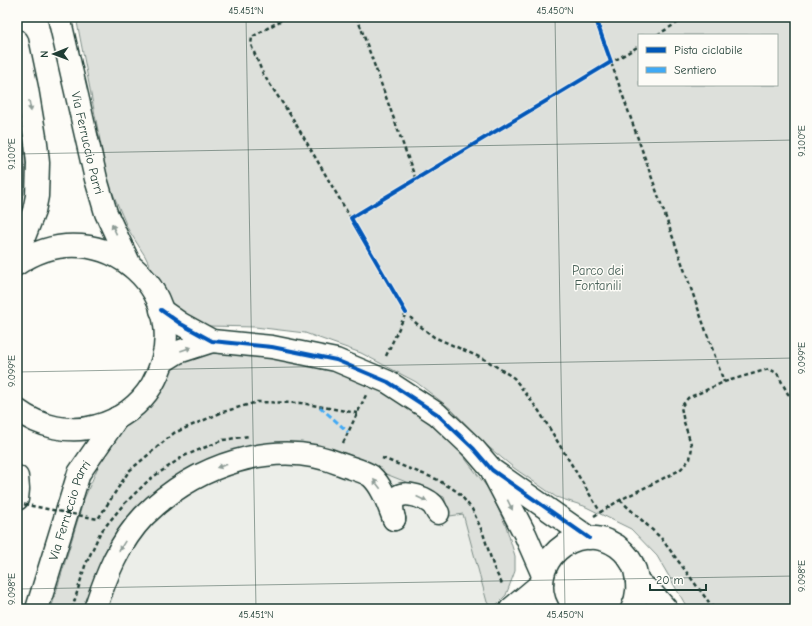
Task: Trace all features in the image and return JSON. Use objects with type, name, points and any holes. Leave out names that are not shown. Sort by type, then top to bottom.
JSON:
[{"type":"main road","name":"Via Ferruccio Parri","points":[[59,17],[96,179],[106,213],[130,265]]},
{"type":"main road","name":"Via Ferruccio Parri","points":[[17,41],[28,95],[38,163],[37,196],[34,211],[22,242],[17,264]]},
{"type":"main road","name":"Via Ferruccio Parri","points":[[17,264],[28,257],[49,248],[75,245],[100,249],[116,256],[130,265],[146,281],[153,291],[161,310],[165,334],[165,346],[162,362],[155,379],[143,398],[117,418],[94,427],[72,430],[60,429],[38,423],[17,410]]},
{"type":"main road","points":[[161,310],[181,324],[212,341],[272,347],[336,360],[388,382],[437,414],[474,449],[492,470],[525,534],[542,579],[544,601],[548,609]]},
{"type":"main road","points":[[162,362],[178,352],[212,341]]},
{"type":"main road","name":"Via Ferruccio Parri","points":[[37,609],[78,473],[117,418]]},
{"type":"main road","points":[[95,609],[114,558],[143,518],[161,500],[187,481],[212,470],[242,460],[285,453],[319,457],[338,462],[370,476],[385,496],[394,519],[392,505],[396,498],[402,494],[410,494],[426,500],[433,505],[438,513]]},
{"type":"main road","points":[[260,456],[282,461],[293,471],[317,464],[338,471],[341,474]]},
{"type":"main road","points":[[492,470],[589,538]]},
{"type":"main road","points":[[17,478],[17,499]]},
{"type":"main road","points":[[511,609],[542,579],[546,565],[556,551],[571,541],[589,538],[598,538],[609,542],[624,552],[634,567],[637,581],[636,596],[632,609]]},
{"type":"main road","points":[[637,581],[652,593],[666,609]]},
{"type":"path","points":[[287,17],[252,38],[251,45],[263,74],[293,118],[406,313],[416,324],[434,337],[486,360],[514,378],[538,410],[602,512]]},
{"type":"path","points":[[357,17],[416,180]]},
{"type":"path","points":[[595,17],[724,382]]},
{"type":"path","points":[[659,34],[687,17]]},
{"type":"path","points":[[351,218],[638,47]]},
{"type":"path","points":[[386,356],[406,313]]},
{"type":"path","points":[[594,516],[620,500],[680,470],[690,459],[692,447],[681,407],[688,398],[724,382],[769,369],[777,373],[788,394],[795,395]]},
{"type":"path","points":[[350,446],[342,443],[366,394]]},
{"type":"path","points":[[17,503],[98,519],[129,470],[174,433],[223,412],[257,402],[301,403],[356,414]]},
{"type":"path","points":[[72,609],[85,566],[100,534],[123,505],[150,479],[184,456],[223,440],[250,436]]},
{"type":"path","points":[[378,457],[436,479],[458,492],[472,509],[483,533],[494,568],[502,584]]},
{"type":"path","points":[[620,500],[661,538],[714,609]]},
{"type":"shaded area","points":[[331,450],[442,492],[464,512],[495,609],[81,609],[106,544],[134,506],[167,476],[211,455]]},
{"type":"green space","name":"Parco dei Fontanili","points":[[76,17],[795,17],[795,609],[688,609],[657,556],[631,529],[584,506],[556,497],[514,468],[485,444],[451,409],[416,382],[361,353],[305,333],[255,327],[209,326],[182,319],[167,301],[145,256],[128,229],[108,182]]},
{"type":"green space","points":[[17,97],[25,145],[25,188],[17,215]]},
{"type":"green space","points":[[205,349],[300,358],[355,377],[413,409],[457,448],[490,491],[506,526],[515,556],[515,571],[506,595],[492,609],[487,602],[463,514],[450,516],[444,497],[333,453],[230,453],[197,465],[173,478],[144,500],[118,531],[104,553],[85,609],[51,609],[84,499],[101,460],[164,369]]},
{"type":"marked path","points":[[320,407],[348,432]]},
{"type":"cycle path","points":[[406,313],[351,218],[611,62],[595,17]]},
{"type":"cycle path","points":[[161,310],[181,324],[212,341],[272,347],[336,360],[388,382],[437,414],[474,449],[492,470],[589,538]]}]
